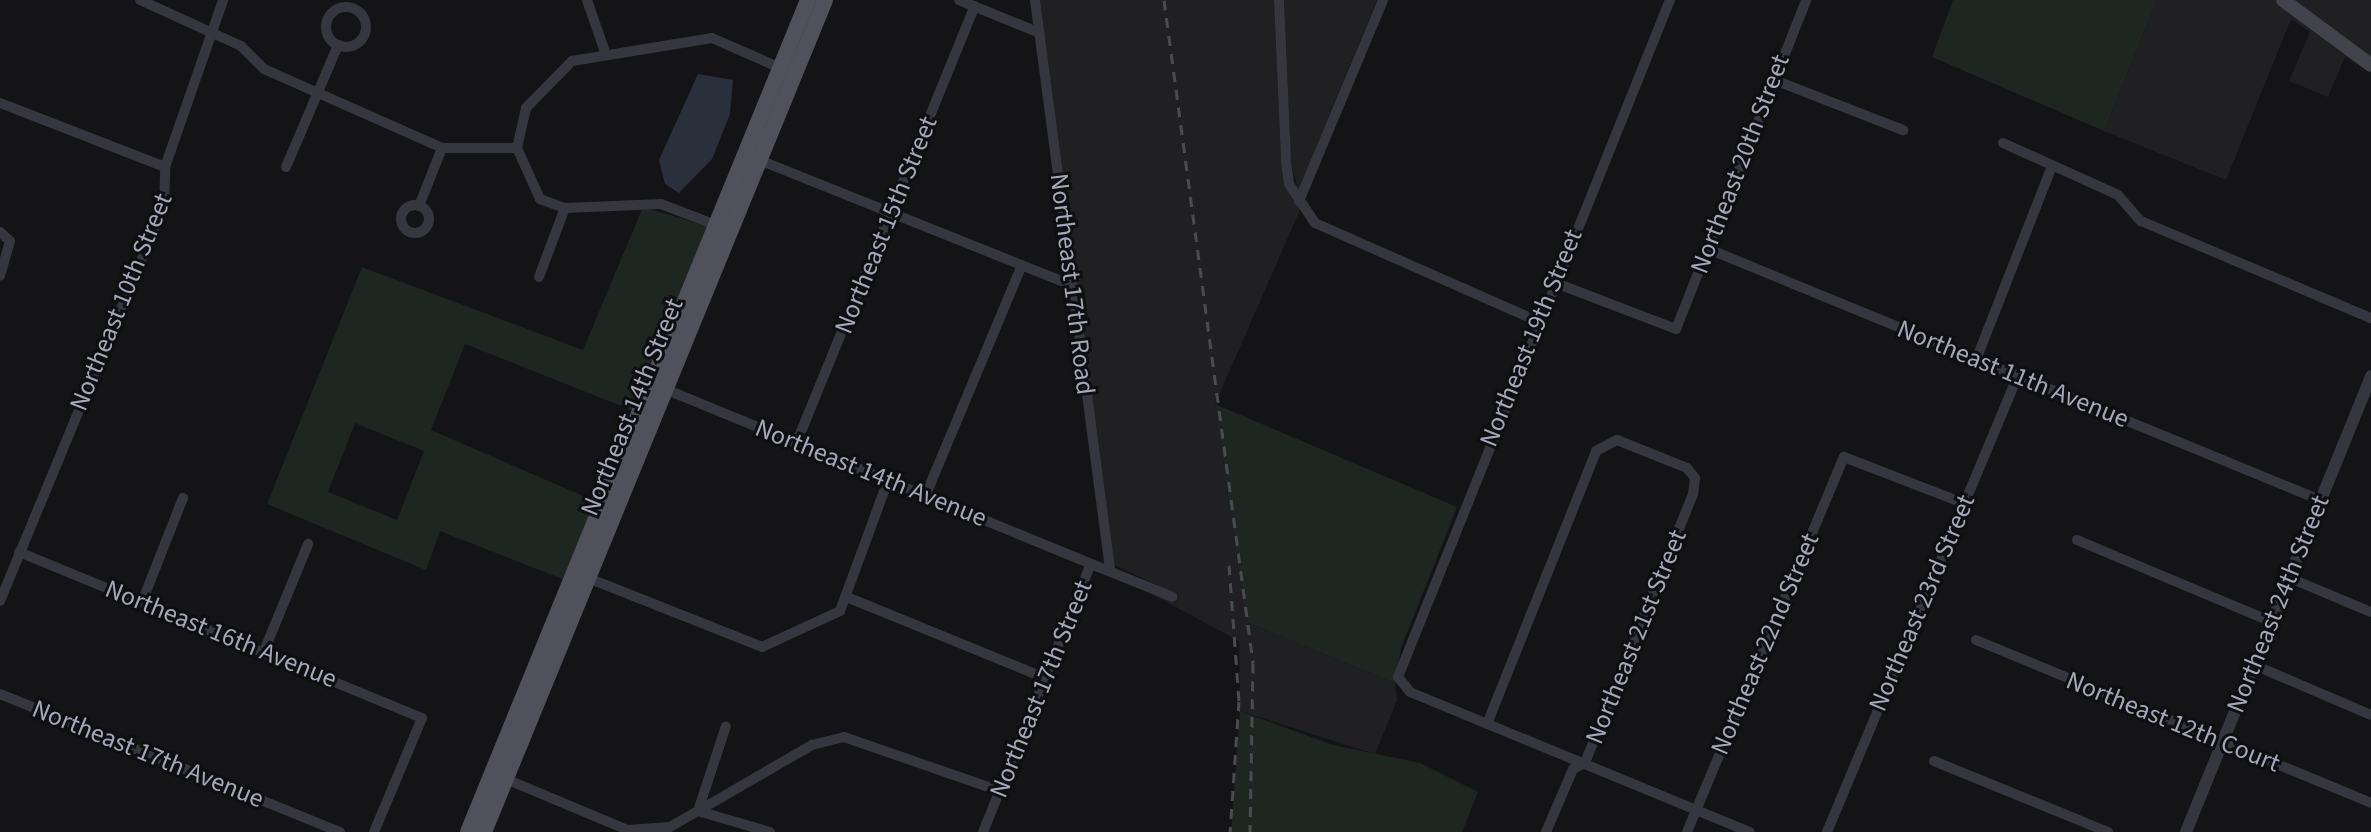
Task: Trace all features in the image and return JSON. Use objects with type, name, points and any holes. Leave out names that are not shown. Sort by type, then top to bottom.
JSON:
[{"type":"main road","name":"Northeast 14th Street","points":[[468,832],[499,776],[723,228],[787,70],[808,0]]},
{"type":"main road","name":"Northeast 14th Street","points":[[787,70],[825,0]]},
{"type":"main road","points":[[2283,0],[2371,65]]},
{"type":"main road","name":"Northeast 14th Street","points":[[484,832],[499,776]]},
{"type":"street","points":[[140,0],[212,30],[264,69],[442,148],[517,148]]},
{"type":"street","name":"Northeast 10th Street","points":[[0,601],[163,207],[165,167],[223,0]]},
{"type":"street","points":[[587,0],[605,52]]},
{"type":"street","points":[[959,0],[1040,33]]},
{"type":"street","name":"Northeast 17th Road","points":[[1035,0],[1110,569]]},
{"type":"street","points":[[1279,0],[1286,162],[1299,201],[1340,240],[1537,321]]},
{"type":"street","points":[[1299,201],[1383,0]]},
{"type":"street","name":"Northeast 19th Street","points":[[1487,724],[1410,692],[1398,677],[1537,321],[1670,0]]},
{"type":"street","name":"Northeast 20th Street","points":[[1553,282],[1676,329],[1772,79],[1806,0]]},
{"type":"street","name":"Northeast 15th Street","points":[[796,444],[975,6]]},
{"type":"street","points":[[723,228],[661,204],[565,208],[540,199],[517,148],[526,108],[546,80],[572,61],[605,52],[712,38],[787,70]]},
{"type":"street","points":[[286,167],[338,45]]},
{"type":"street","points":[[1772,79],[1903,130]]},
{"type":"street","points":[[0,103],[165,167]]},
{"type":"street","points":[[2003,143],[2118,195],[2141,221],[2371,318]]},
{"type":"street","points":[[419,206],[442,148]]},
{"type":"street","points":[[752,157],[1072,285]]},
{"type":"street","points":[[1976,360],[2052,166]]},
{"type":"street","points":[[539,277],[565,208]]},
{"type":"street","points":[[0,232],[10,241],[0,276]]},
{"type":"street","name":"Northeast 11th Avenue","points":[[1706,248],[2320,500]]},
{"type":"street","points":[[927,492],[1022,265]]},
{"type":"street","name":"Northeast 23rd Street","points":[[1827,832],[2018,376]]},
{"type":"street","name":"Northeast 24th Street","points":[[2186,832],[2371,376]]},
{"type":"street","name":"Northeast 14th Avenue","points":[[658,386],[796,444],[927,492],[1091,564]]},
{"type":"street","name":"Northeast 21st Street","points":[[1487,724],[1596,451],[1606,442],[1617,440],[1695,478],[1585,763],[1573,769],[1546,832]]},
{"type":"street","name":"Northeast 22nd Street","points":[[1687,832],[1844,457],[1963,503]]},
{"type":"street","points":[[581,575],[762,647],[840,611],[849,598],[889,478]]},
{"type":"street","points":[[142,602],[183,498]]},
{"type":"street","points":[[2077,540],[2272,622]]},
{"type":"street","points":[[264,651],[308,544]]},
{"type":"street","name":"Northeast 16th Avenue","points":[[19,552],[422,718],[374,832]]},
{"type":"street","name":"Northeast 17th Street","points":[[983,832],[1091,564],[1110,569],[1173,597]]},
{"type":"street","points":[[2290,578],[2371,612]]},
{"type":"street","points":[[849,598],[1045,678]]},
{"type":"street","name":"Northeast 12th Court","points":[[1976,640],[2371,803]]},
{"type":"street","points":[[2254,665],[2371,715]]},
{"type":"street","name":"Northeast 17th Avenue","points":[[0,694],[337,831]]},
{"type":"street","points":[[1487,724],[1749,832]]},
{"type":"street","points":[[698,811],[726,726]]},
{"type":"street","points":[[499,776],[628,830],[670,827],[812,745],[844,737],[1000,791]]},
{"type":"street","points":[[1934,761],[2108,832]]},
{"type":"street","points":[[698,811],[770,832]]},
{"type":"shaded area","points":[[1040,0],[1274,0],[1281,162],[1300,210],[1215,404],[1246,622],[1395,683],[1397,700],[1375,754],[1240,711],[1239,641],[1129,582],[1176,603],[1179,595],[1114,565]]},
{"type":"shaded area","points":[[1284,0],[1377,0],[1298,190],[1291,162]]},
{"type":"shaded area","points":[[1953,0],[2157,0],[2104,131],[1932,57]]},
{"type":"shaded area","points":[[2157,0],[2276,0],[2371,76],[2345,57],[2328,97],[2289,81],[2310,32],[2291,19],[2226,180],[2104,131]]},
{"type":"shaded area","points":[[2291,0],[2371,0],[2371,59]]},
{"type":"shaded area","points":[[698,74],[733,80],[730,114],[712,159],[679,193],[665,184],[659,160]]},
{"type":"shaded area","points":[[643,207],[710,227],[634,411],[465,344],[431,430],[597,502],[565,580],[440,531],[426,570],[267,504],[362,267],[583,350]],"holes":[[[355,423],[424,451],[397,520],[328,492]]]},
{"type":"shaded area","points":[[1215,404],[1457,507],[1401,648],[1395,683],[1246,622]]},
{"type":"shaded area","points":[[1240,711],[1333,745],[1420,763],[1478,792],[1462,832],[1231,832]]},
{"type":"railway","points":[[1164,0],[1253,663],[1250,832]]},
{"type":"railway","points":[[1229,565],[1239,701],[1230,832]]}]
